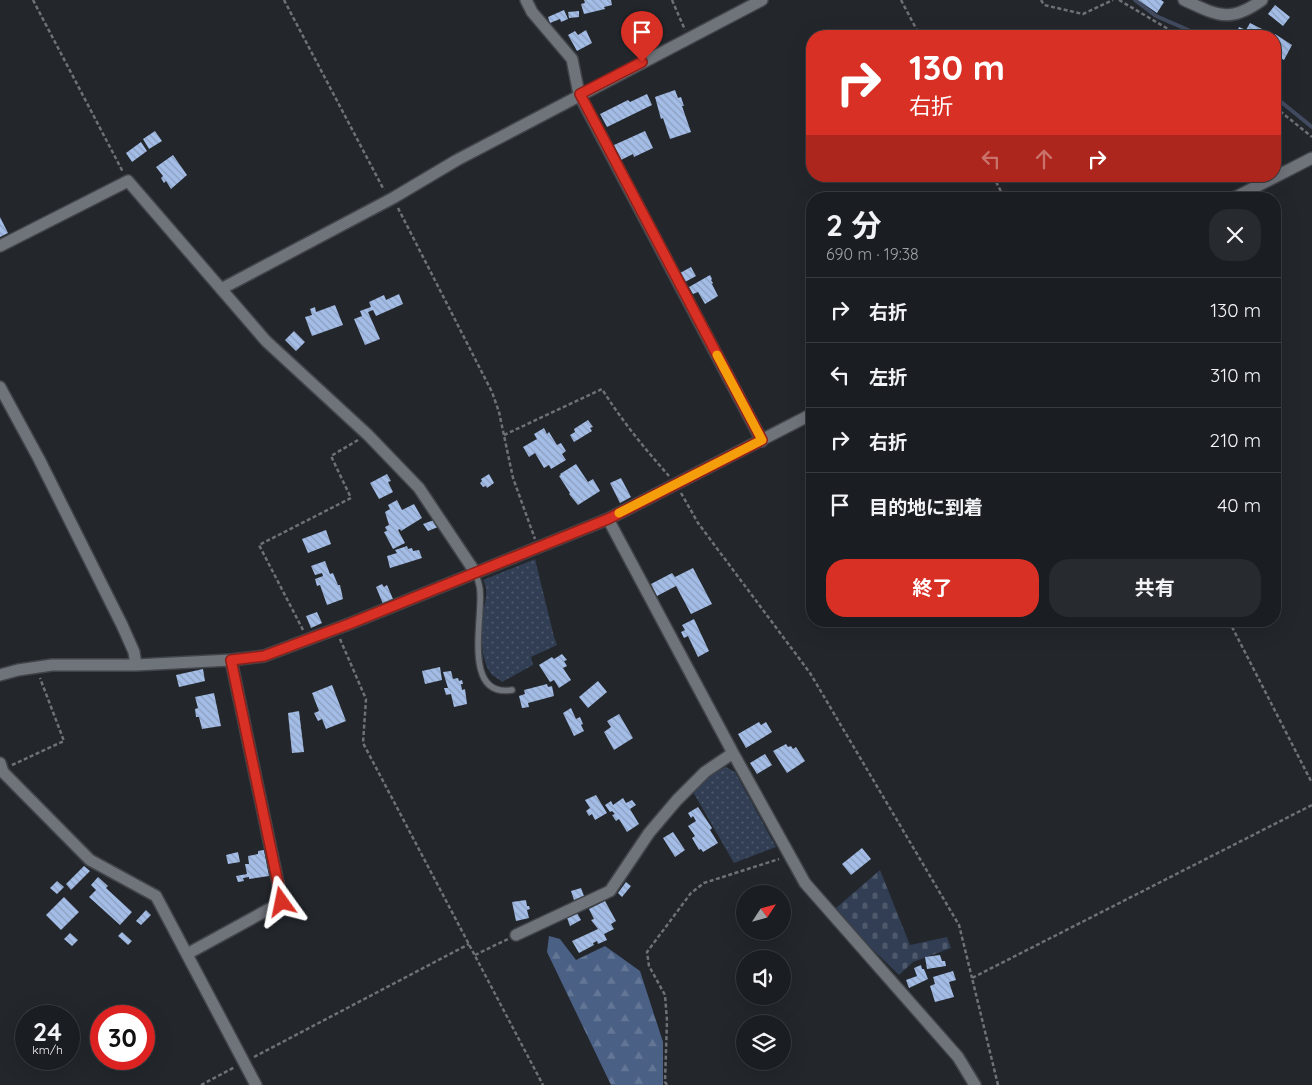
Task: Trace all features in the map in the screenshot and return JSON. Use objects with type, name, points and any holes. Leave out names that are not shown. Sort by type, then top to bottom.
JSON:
[{"type":"street","points":[[526,0],[532,12],[572,59],[580,94],[762,440]]},
{"type":"street","points":[[222,289],[391,199],[457,160],[580,94],[762,0]]},
{"type":"street","points":[[1184,0],[1216,15],[1231,15],[1262,0]]},
{"type":"street","points":[[1281,174],[1312,158]]},
{"type":"street","points":[[0,246],[128,181],[266,340],[368,435],[419,488],[475,572]]},
{"type":"street","points":[[1246,192],[1265,182]]},
{"type":"street","points":[[0,387],[39,459],[122,624],[134,652],[136,665]]},
{"type":"street","points":[[0,675],[18,670],[52,665],[136,665],[231,660],[264,656],[336,629],[608,519],[806,417]]},
{"type":"street","points":[[608,519],[805,883],[958,1057],[975,1085]]},
{"type":"street","points":[[187,954],[282,902],[231,660]]},
{"type":"street","points":[[516,935],[610,890],[649,833],[677,800],[705,772],[733,753]]},
{"type":"street","points":[[1,767],[90,860],[156,896],[256,1085]]},
{"type":"lane","points":[[475,572],[480,590],[479,668],[486,682],[493,687],[501,692],[512,690]]},
{"type":"path","points":[[33,0],[128,181]]},
{"type":"path","points":[[284,0],[492,392],[499,412],[512,478],[538,547]]},
{"type":"path","points":[[672,0],[688,38]]},
{"type":"path","points":[[901,0],[917,30]]},
{"type":"path","points":[[1041,0],[1044,6],[1083,14],[1113,0]]},
{"type":"path","points":[[1119,0],[1170,30]]},
{"type":"path","points":[[1281,112],[1312,137]]},
{"type":"path","points":[[504,435],[602,389],[619,416],[642,446],[676,484],[698,523],[810,673],[959,925],[998,1085]]},
{"type":"path","points":[[308,639],[259,545],[351,498],[331,456],[368,435]]},
{"type":"path","points":[[1232,627],[1312,783]]},
{"type":"path","points":[[336,629],[366,699],[363,743],[543,1085]]},
{"type":"path","points":[[1,767],[64,741],[36,667]]},
{"type":"path","points":[[972,978],[1312,805]]},
{"type":"path","points":[[667,1085],[665,1082],[666,995],[649,966],[647,952],[691,893],[704,883],[790,855]]},
{"type":"path","points":[[475,955],[516,935]]},
{"type":"path","points":[[201,1085],[469,944]]},
{"type":"green space","points":[[535,559],[557,645],[531,657],[533,665],[502,682],[492,675],[483,654],[482,628],[486,592],[483,580]]},
{"type":"green space","points":[[726,767],[735,772],[776,847],[734,863],[693,792],[715,771]]},
{"type":"green space","points":[[880,870],[910,945],[947,937],[951,948],[913,962],[899,975],[863,940],[836,908]]},
{"type":"green space","points":[[549,936],[560,939],[576,960],[605,946],[640,971],[663,1042],[663,1085],[611,1085],[547,952]]},
{"type":"building","points":[[584,0],[611,0],[612,5],[604,7],[605,9],[584,14],[581,4],[585,3]]},
{"type":"building","points":[[1138,0],[1161,0],[1164,2],[1157,13]]},
{"type":"building","points":[[1275,5],[1290,17],[1283,26],[1268,14]]},
{"type":"building","points":[[564,10],[568,19],[561,22],[560,19],[550,23],[548,17]]},
{"type":"building","points":[[579,11],[579,17],[569,18],[568,12]]},
{"type":"building","points":[[1250,23],[1262,29],[1261,30],[1246,30]]},
{"type":"building","points":[[586,30],[592,43],[577,51],[568,35],[575,31],[578,35]]},
{"type":"building","points":[[1281,38],[1292,45],[1284,60],[1281,58]]},
{"type":"building","points":[[675,90],[678,98],[681,97],[684,106],[682,106],[691,132],[670,139],[663,118],[661,119],[655,97]]},
{"type":"building","points":[[647,94],[652,105],[607,127],[600,114],[628,100],[630,102]]},
{"type":"building","points":[[155,131],[162,141],[149,149],[143,139]]},
{"type":"building","points":[[645,131],[653,148],[634,157],[633,154],[621,160],[614,145]]},
{"type":"building","points":[[141,142],[147,151],[132,162],[126,153]]},
{"type":"building","points":[[173,155],[187,175],[171,189],[166,181],[164,183],[161,178],[163,176],[156,167]]},
{"type":"building","points":[[0,217],[8,233],[0,237]]},
{"type":"building","points":[[691,267],[696,276],[685,282],[680,273]]},
{"type":"building","points":[[710,275],[718,296],[705,304],[698,292],[693,294],[689,287]]},
{"type":"building","points":[[399,294],[403,304],[376,316],[373,310],[368,312],[380,339],[365,345],[354,319],[362,316],[360,311],[371,307],[369,302],[384,295],[386,300]]},
{"type":"building","points":[[335,305],[343,325],[312,336],[305,317],[312,315],[310,309],[315,307],[316,312]]},
{"type":"building","points":[[294,331],[305,342],[296,351],[285,340]]},
{"type":"building","points":[[588,420],[593,427],[590,428],[592,431],[574,442],[570,435],[575,432],[574,429]]},
{"type":"building","points":[[544,428],[547,434],[549,432],[557,445],[561,443],[566,451],[562,454],[566,460],[551,469],[549,465],[544,468],[535,453],[529,457],[523,447],[537,439],[534,434]]},
{"type":"building","points":[[576,464],[588,482],[593,479],[600,491],[578,505],[559,476]]},
{"type":"building","points":[[387,474],[391,481],[388,482],[393,492],[379,499],[370,483]]},
{"type":"building","points":[[489,474],[494,483],[487,488],[486,486],[483,487],[480,483],[481,479]]},
{"type":"building","points":[[621,478],[631,497],[620,503],[610,483]]},
{"type":"building","points":[[397,500],[402,510],[414,504],[422,518],[401,531],[400,529],[398,530],[405,543],[393,549],[384,532],[387,531],[385,527],[389,525],[385,512],[390,509],[388,505]]},
{"type":"building","points":[[434,520],[438,527],[428,531],[423,524]]},
{"type":"building","points":[[326,530],[331,544],[308,553],[302,539]]},
{"type":"building","points":[[407,546],[408,549],[412,548],[413,551],[419,550],[422,558],[390,568],[387,556],[397,553],[395,550]]},
{"type":"building","points":[[325,561],[330,574],[333,573],[338,585],[340,585],[343,599],[327,605],[320,585],[317,586],[315,579],[323,576],[322,573],[315,575],[311,566]]},
{"type":"building","points":[[693,568],[712,604],[691,614],[676,586],[657,596],[651,584],[672,573],[675,577]]},
{"type":"building","points":[[382,584],[384,587],[387,585],[393,599],[383,604],[376,587]]},
{"type":"building","points":[[317,612],[322,623],[311,628],[306,616]]},
{"type":"building","points":[[694,619],[709,651],[698,657],[688,636],[684,638],[681,632],[685,630],[682,625]]},
{"type":"building","points":[[562,654],[567,660],[564,661],[567,666],[563,668],[571,680],[559,688],[554,680],[550,682],[539,665],[552,657],[554,659]]},
{"type":"building","points":[[440,667],[442,680],[425,684],[422,671]]},
{"type":"building","points":[[203,669],[205,681],[179,687],[176,675]]},
{"type":"building","points":[[451,671],[453,679],[458,678],[459,681],[462,680],[462,690],[465,689],[467,704],[454,707],[451,694],[446,695],[444,688],[448,688],[443,672]]},
{"type":"building","points":[[598,681],[607,692],[588,708],[579,697]]},
{"type":"building","points":[[547,684],[548,687],[552,686],[554,696],[528,703],[529,707],[522,708],[519,696],[525,694],[524,690]]},
{"type":"building","points":[[332,685],[346,721],[326,729],[322,719],[318,721],[314,713],[319,711],[312,693]]},
{"type":"building","points":[[214,693],[221,726],[202,729],[199,717],[196,717],[195,709],[198,708],[195,697]]},
{"type":"building","points":[[571,708],[576,719],[580,717],[584,731],[574,736],[563,713]]},
{"type":"building","points":[[299,711],[304,752],[292,753],[288,713]]},
{"type":"building","points":[[619,714],[633,738],[614,750],[604,732],[611,727],[607,721]]},
{"type":"building","points":[[759,722],[761,725],[766,722],[772,732],[746,748],[738,734]]},
{"type":"building","points":[[786,744],[793,749],[796,747],[805,761],[787,773],[773,751]]},
{"type":"building","points":[[765,754],[772,765],[757,774],[750,763]]},
{"type":"building","points":[[596,795],[607,813],[595,820],[592,814],[589,816],[586,811],[590,808],[585,800]]},
{"type":"building","points":[[623,798],[626,803],[632,800],[636,805],[630,809],[639,824],[627,832],[619,819],[616,821],[612,815],[615,814],[612,811],[610,812],[605,805],[611,801],[613,805]]},
{"type":"building","points":[[698,807],[712,828],[710,830],[718,843],[703,852],[701,849],[699,850],[692,838],[695,836],[688,826],[696,821],[688,813]]},
{"type":"building","points":[[673,832],[685,850],[675,857],[663,838]]},
{"type":"building","points":[[862,848],[871,859],[851,875],[842,864]]},
{"type":"building","points":[[264,850],[269,876],[243,878],[244,881],[238,882],[236,876],[247,874],[245,864],[249,864],[248,856],[258,854],[258,851]]},
{"type":"building","points":[[238,852],[240,862],[228,864],[226,855]]},
{"type":"building","points":[[84,866],[90,871],[71,890],[66,884]]},
{"type":"building","points":[[98,877],[108,886],[106,888],[132,912],[120,925],[89,897],[96,890],[91,885]]},
{"type":"building","points":[[57,881],[64,887],[57,894],[50,888]]},
{"type":"building","points":[[626,882],[631,886],[622,897],[618,893]]},
{"type":"building","points":[[581,888],[584,896],[574,900],[571,891]]},
{"type":"building","points":[[64,897],[79,912],[61,930],[46,915]]},
{"type":"building","points":[[526,900],[527,906],[530,909],[527,910],[529,918],[516,921],[512,902]]},
{"type":"building","points":[[605,901],[616,921],[611,924],[614,929],[604,934],[607,940],[598,944],[597,941],[593,943],[594,945],[579,953],[572,941],[598,929],[591,920],[594,919],[589,909]]},
{"type":"building","points":[[146,910],[151,915],[141,925],[136,921]]},
{"type":"building","points":[[577,913],[581,920],[570,926],[567,918]]},
{"type":"building","points":[[122,932],[132,941],[128,945],[118,936]]},
{"type":"building","points":[[70,933],[78,940],[72,946],[64,939]]},
{"type":"building","points":[[940,955],[942,961],[945,961],[946,966],[927,969],[925,957]]},
{"type":"building","points":[[921,965],[928,979],[909,988],[906,980],[917,976],[914,968]]},
{"type":"building","points":[[953,971],[956,980],[949,982],[954,997],[935,1002],[930,986],[935,984],[933,977]]},
{"type":"waterway","points":[[1135,0],[1156,16],[1188,30]]},
{"type":"waterway","points":[[1281,102],[1312,127]]},
{"type":"slow traffic","points":[[619,513],[762,440],[717,355]]},
{"type":"route","points":[[282,902],[231,660],[264,656],[349,624],[608,519],[762,440],[580,94],[642,62]]}]
